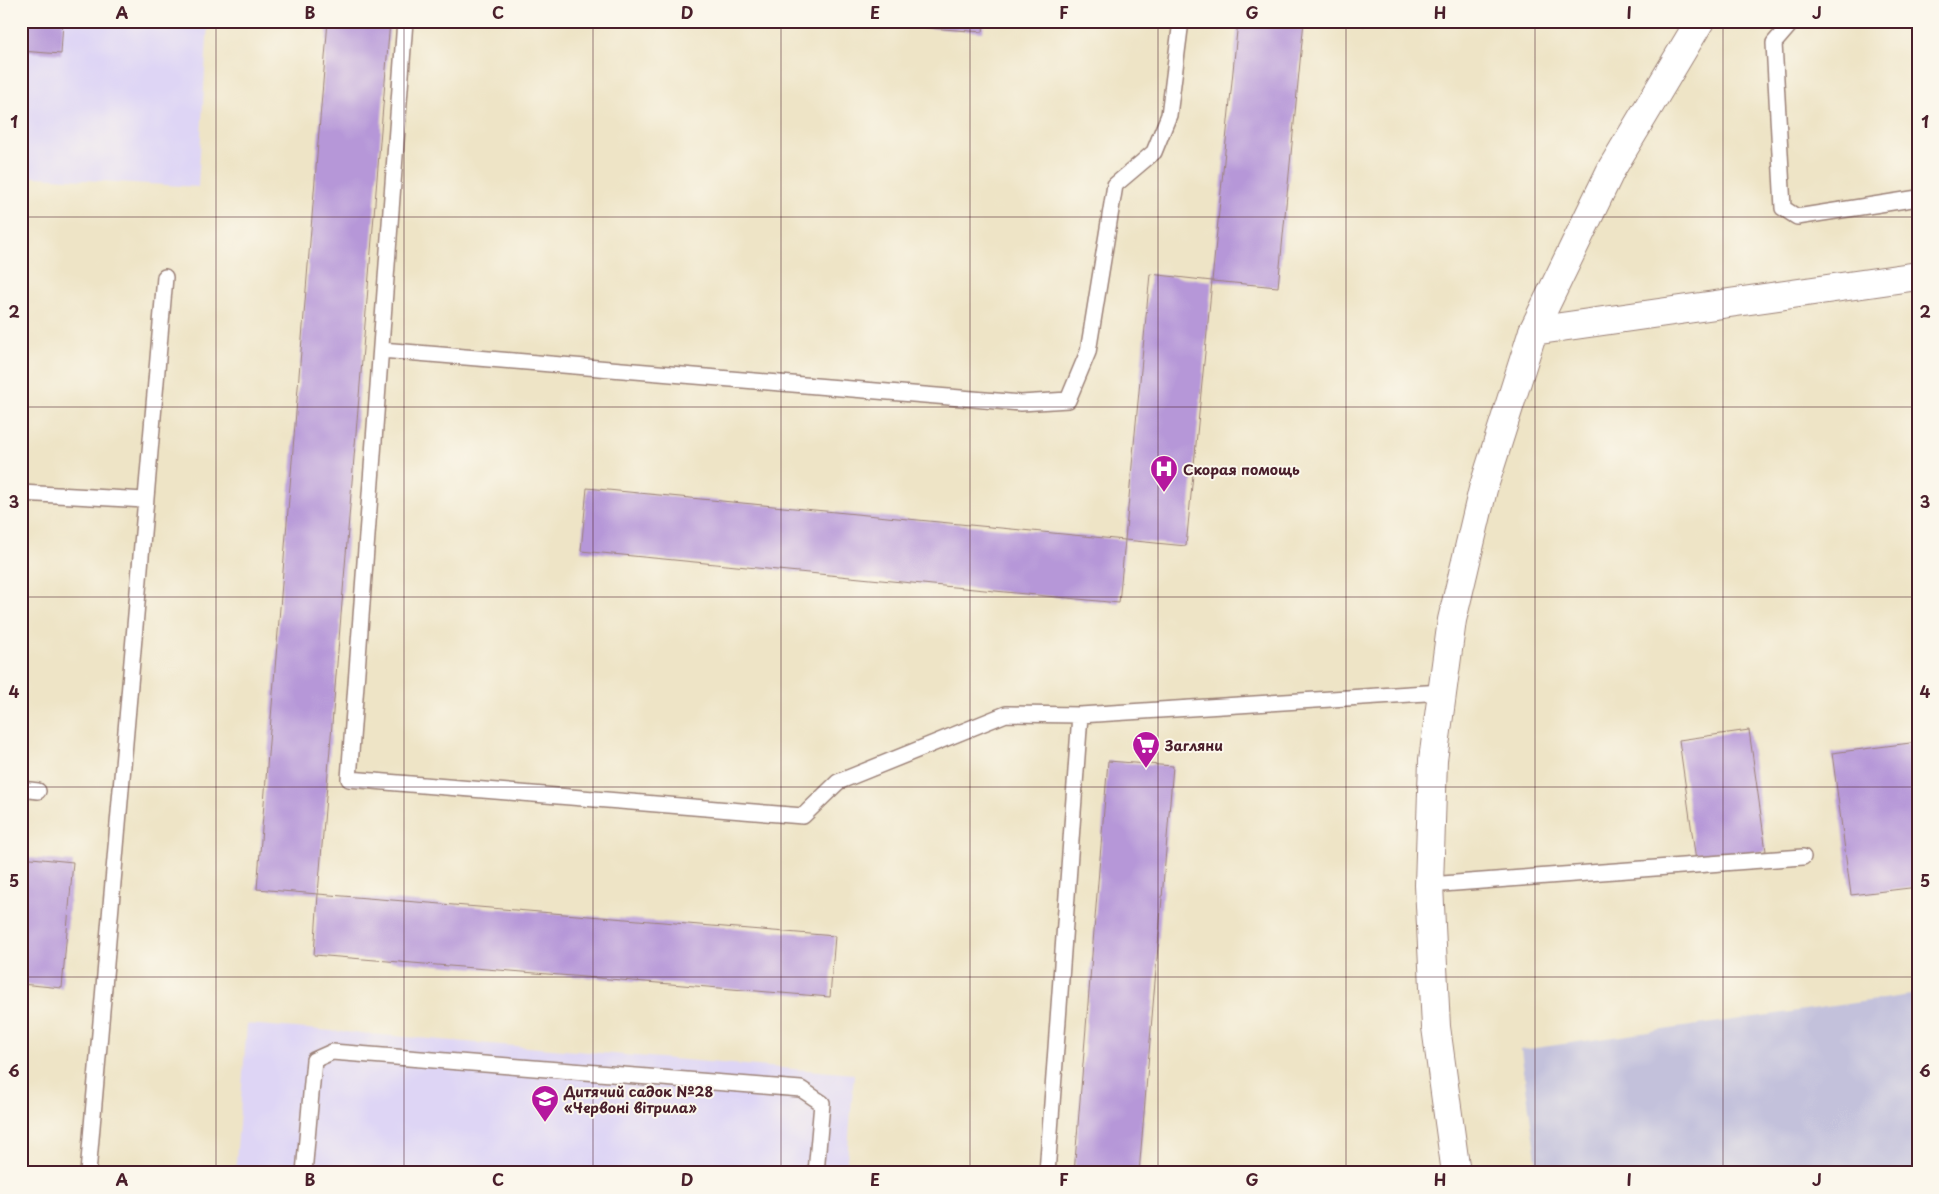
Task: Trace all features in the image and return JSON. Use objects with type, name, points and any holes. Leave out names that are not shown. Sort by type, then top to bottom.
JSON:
[{"type":"street","points":[[1456,1173],[1436,1027],[1429,884],[1433,760],[1452,620],[1483,489],[1533,332],[1612,168],[1700,21]]},
{"type":"street","points":[[1533,332],[1918,276]]},
{"type":"lane","points":[[405,21],[349,779],[803,816],[838,782],[1006,714],[1080,715],[1442,692]]},
{"type":"lane","points":[[381,350],[1021,403],[1068,400],[1088,352],[1115,185],[1154,152],[1170,115],[1181,21]]},
{"type":"lane","points":[[1793,21],[1774,43],[1783,208],[1797,217],[1918,198]]},
{"type":"lane","points":[[88,1173],[165,278]]},
{"type":"lane","points":[[21,492],[145,500]]},
{"type":"lane","points":[[1047,1173],[1080,715]]},
{"type":"lane","points":[[21,789],[38,791]]},
{"type":"lane","points":[[1429,884],[1803,857]]},
{"type":"lane","points":[[304,1173],[314,1060],[332,1052],[802,1089],[822,1103],[816,1173]]},
{"type":"shaded area","points":[[21,21],[208,21],[198,187],[21,176]]},
{"type":"shaded area","points":[[1918,994],[1918,1173],[1538,1173],[1521,1050]]},
{"type":"shaded area","name":"Дитячий садок №28 «Червоні вітрила»","points":[[247,1024],[854,1074],[846,1173],[235,1173]]},
{"type":"building","points":[[21,21],[63,21],[61,54],[21,51]]},
{"type":"building","points":[[328,21],[390,21],[318,894],[257,889]]},
{"type":"building","points":[[863,21],[984,21],[983,32],[863,23]]},
{"type":"building","points":[[1238,21],[1304,21],[1278,287],[1212,281]]},
{"type":"building","points":[[1331,21],[1366,21],[1365,26]]},
{"type":"building","points":[[1150,274],[1212,281],[1186,546],[1125,540]]},
{"type":"building","points":[[587,488],[1125,540],[1119,603],[581,551]]},
{"type":"building","points":[[1749,730],[1766,851],[1696,861],[1679,740]]},
{"type":"building","points":[[1918,742],[1918,887],[1851,895],[1832,753]]},
{"type":"building","points":[[1108,761],[1173,766],[1139,1173],[1074,1173]]},
{"type":"building","points":[[21,857],[73,862],[62,988],[21,984]]},
{"type":"building","points":[[318,894],[835,936],[830,997],[314,955]]},
{"type":"place","name":"Скорая помощь","points":[[1164,493]]},
{"type":"place","name":"Загляни","points":[[1146,769]]},
{"type":"place","name":"Дитячий садок №28 «Червоні вітрила»","points":[[545,1123]]}]
